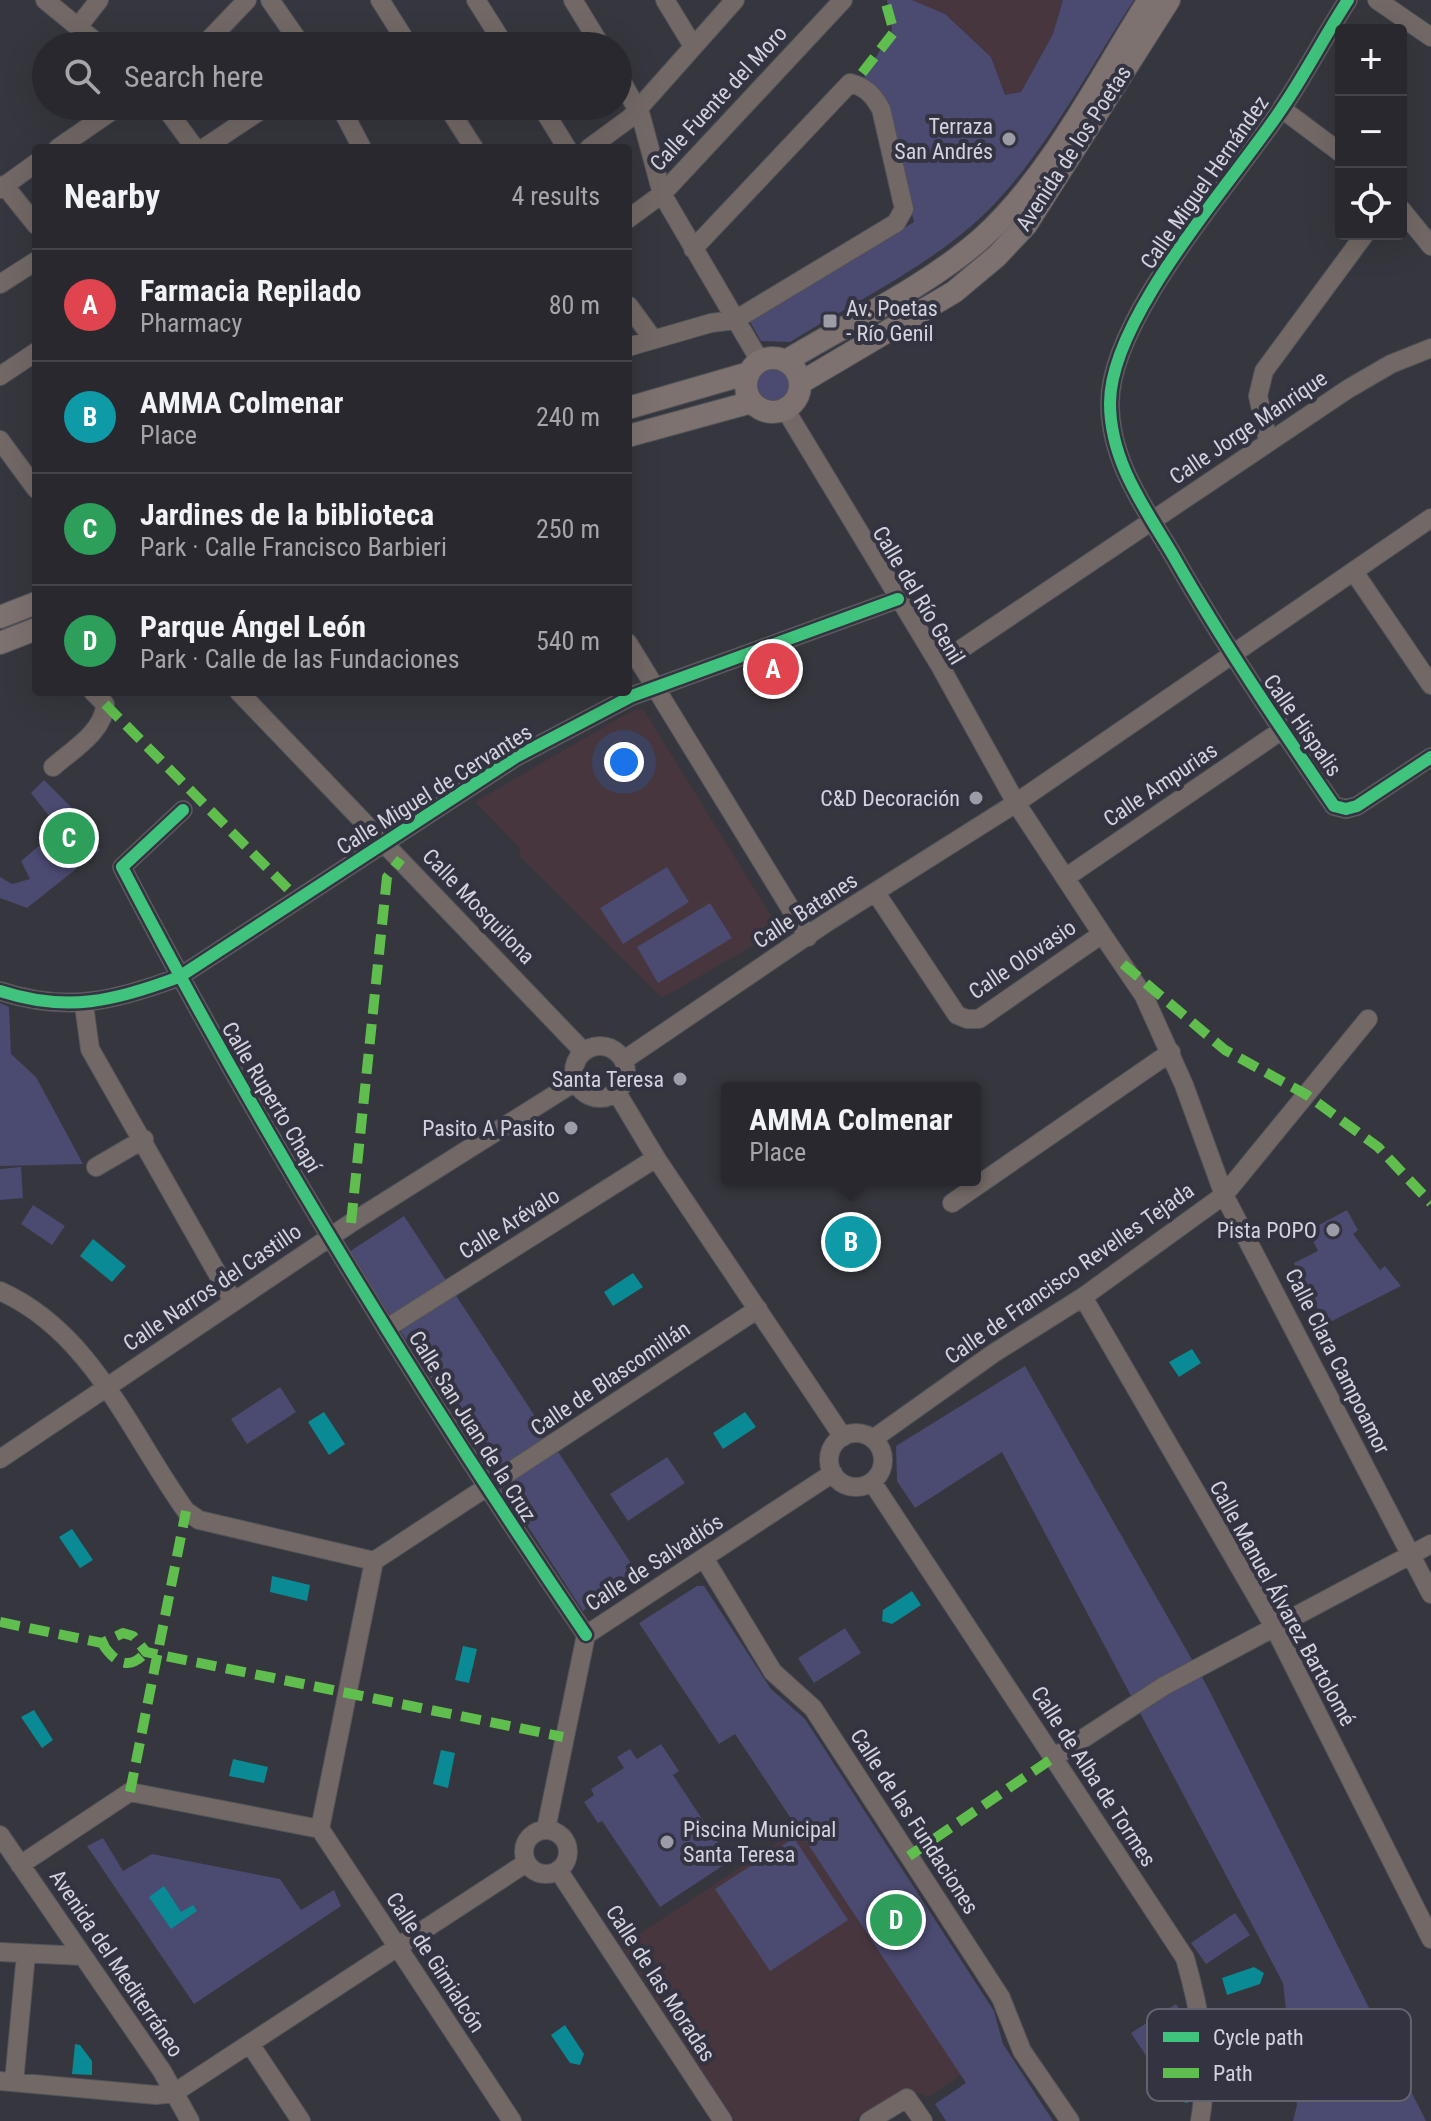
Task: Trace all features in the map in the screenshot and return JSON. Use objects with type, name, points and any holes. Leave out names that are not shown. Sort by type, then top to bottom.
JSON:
[{"type":"main road","name":"Avenida de los Poetas","points":[[786,361],[953,259],[1004,216],[1039,172],[1149,0]]},
{"type":"main road","name":"Avenida de los Poetas","points":[[800,383],[954,292],[997,256],[1026,225],[1169,0]]},
{"type":"main road","points":[[632,407],[754,367],[773,357],[786,361],[797,372],[800,383],[796,398],[785,409],[764,410],[752,402],[746,385],[754,367]]},
{"type":"main road","points":[[632,435],[752,402]]},
{"type":"main road","points":[[0,617],[32,605]]},
{"type":"main road","points":[[0,643],[32,631]]},
{"type":"street","points":[[45,0],[84,32]]},
{"type":"street","points":[[78,27],[99,0]]},
{"type":"street","points":[[216,32],[247,0]]},
{"type":"street","points":[[270,0],[292,32]]},
{"type":"street","points":[[380,0],[400,32]]},
{"type":"street","points":[[476,0],[496,32]]},
{"type":"street","points":[[573,0],[592,32]]},
{"type":"street","points":[[665,0],[693,46]]},
{"type":"street","points":[[632,115],[735,0]]},
{"type":"street","name":"Calle Fuente del Moro","points":[[632,216],[662,194],[843,0]]},
{"type":"street","name":"Calle Miguel Hernández","points":[[1229,653],[1117,455],[1110,400],[1115,371],[1170,263],[1282,109],[1348,0]]},
{"type":"street","points":[[1377,0],[1431,37]]},
{"type":"street","points":[[632,346],[711,323],[735,320],[901,217],[904,209],[881,109],[867,89],[850,83],[693,249]]},
{"type":"street","points":[[632,99],[662,194],[735,320],[754,367]]},
{"type":"street","points":[[1282,109],[1335,149]]},
{"type":"street","points":[[64,144],[99,120]]},
{"type":"street","points":[[174,120],[192,144]]},
{"type":"street","points":[[210,144],[246,120]]},
{"type":"street","points":[[347,120],[360,144]]},
{"type":"street","points":[[456,120],[471,144]]},
{"type":"street","points":[[550,120],[565,144]]},
{"type":"street","points":[[594,144],[627,120]]},
{"type":"street","points":[[32,166],[2,187],[32,221]]},
{"type":"street","points":[[1407,216],[1431,246]]},
{"type":"street","points":[[1268,441],[1258,396],[1264,371],[1361,240]]},
{"type":"street","points":[[0,284],[32,264]]},
{"type":"street","points":[[632,310],[653,339]]},
{"type":"street","name":"Calle Jorge Manrique","points":[[939,664],[1268,441],[1391,364],[1431,348]]},
{"type":"street","points":[[0,376],[32,355]]},
{"type":"street","name":"Calle del Río Genil","points":[[785,409],[939,664],[1016,803]]},
{"type":"street","points":[[0,440],[32,484]]},
{"type":"street","name":"Calle Batanes","points":[[624,1060],[1016,803],[1229,653],[1431,518]]},
{"type":"street","points":[[1354,572],[1431,685]]},
{"type":"street","name":"Calle Miguel de Cervantes","points":[[0,991],[33,1000],[84,1005],[133,994],[179,977],[516,757],[654,686],[898,599]]},
{"type":"street","points":[[632,650],[808,937]]},
{"type":"street","name":"Calle Hispalis","points":[[1229,653],[1334,806],[1346,809],[1431,757]]},
{"type":"street","points":[[53,767],[97,727],[105,714],[105,704],[97,696]]},
{"type":"street","name":"Calle Mosquilona","points":[[243,696],[583,1051]]},
{"type":"street","name":"Calle Ampurias","points":[[1065,878],[1282,730]]},
{"type":"street","name":"Calle Olovasio","points":[[876,893],[957,1015],[979,1019],[1102,934],[1016,803]]},
{"type":"street","name":"Calle Ruperto Chapí","points":[[183,810],[122,867],[179,977],[332,1236]]},
{"type":"street","name":"Calle Clara Campoamor","points":[[1102,934],[1144,996],[1171,1052],[1224,1195],[1431,1594]]},
{"type":"street","points":[[84,1005],[90,1049],[144,1139],[233,1301]]},
{"type":"street","name":"Calle de Francisco Revelles Tejada","points":[[873,1439],[994,1353],[1083,1297],[1224,1195],[1368,1019]]},
{"type":"street","points":[[605,1046],[624,1060],[624,1083],[617,1093],[593,1098],[582,1092],[575,1082],[573,1071],[583,1051],[605,1046]]},
{"type":"street","points":[[981,1183],[1171,1052]]},
{"type":"street","name":"Calle Narros del Castillo","points":[[2,1454],[332,1236],[575,1082]]},
{"type":"street","points":[[617,1093],[656,1158],[843,1437]]},
{"type":"street","points":[[96,1167],[144,1139]]},
{"type":"street","name":"Calle Arévalo","points":[[387,1328],[656,1158]]},
{"type":"street","points":[[952,1203],[977,1186]]},
{"type":"street","name":"Calle San Juan de la Cruz","points":[[332,1236],[486,1488],[586,1635]]},
{"type":"street","points":[[0,1291],[21,1301],[60,1329],[107,1387],[186,1511],[199,1520],[374,1561],[320,1829],[130,1792],[20,1865]]},
{"type":"street","name":"Calle Manuel Álvarez Bartolomé","points":[[1083,1297],[1273,1625],[1431,1939]]},
{"type":"street","name":"Calle de Blascomillán","points":[[374,1561],[758,1309]]},
{"type":"street","points":[[858,1433],[873,1439],[883,1461],[872,1482],[864,1486],[846,1485],[833,1473],[832,1449],[843,1437],[858,1433]]},
{"type":"street","name":"Calle de Salvadiós","points":[[546,1829],[586,1635],[833,1473]]},
{"type":"street","name":"Calle de Alba de Tormes","points":[[872,1482],[1185,1958],[1199,2009]]},
{"type":"street","points":[[1053,1758],[1164,1686],[1273,1625],[1431,1544]]},
{"type":"street","name":"Calle de las Fundaciones","points":[[704,1558],[773,1672],[813,1708],[1001,1998],[1022,2051],[1070,2121]]},
{"type":"street","name":"Calle de Gimialcón","points":[[320,1829],[512,2121]]},
{"type":"street","points":[[546,1829],[555,1831],[567,1843],[567,1860],[558,1870],[541,1873],[526,1863],[526,1841],[531,1835],[546,1829]]},
{"type":"street","name":"Avenida del Mediterráneo","points":[[0,1835],[190,2121]]},
{"type":"street","points":[[26,1954],[7,2082],[156,2095],[174,2093],[526,1863]]},
{"type":"street","name":"Calle de las Moradas","points":[[558,1870],[723,2121]]},
{"type":"street","points":[[0,1952],[83,1956]]},
{"type":"street","points":[[250,2044],[301,2121]]},
{"type":"street","points":[[869,2121],[907,2098],[923,2121]]},
{"type":"street","name":"Calle de Alba de Tormes","points":[[1200,2121],[1203,2101]]},
{"type":"shaded area","points":[[887,0],[912,0],[945,14],[991,57],[1005,95],[1021,92],[1053,34],[1063,0],[1134,0],[1039,149],[994,204],[970,227],[906,273],[790,342],[761,341],[749,320],[914,222],[886,105],[879,91],[864,77],[892,30]]},
{"type":"shaded area","points":[[912,0],[1063,0],[1053,34],[1021,92],[1005,95],[991,57],[945,14]]},
{"type":"shaded area","points":[[773,366],[786,371],[791,384],[786,397],[773,402],[760,397],[755,384],[760,371]]},
{"type":"shaded area","points":[[643,709],[780,930],[662,998],[519,856],[520,848],[475,802],[633,710]]},
{"type":"shaded area","points":[[44,780],[80,816],[75,823],[100,850],[27,908],[0,898],[0,877],[12,884],[30,879],[21,861],[59,829],[31,793]]},
{"type":"shaded area","points":[[667,867],[689,902],[623,944],[600,908]]},
{"type":"shaded area","points":[[710,903],[732,938],[658,983],[637,947]]},
{"type":"shaded area","points":[[0,1003],[9,1007],[11,1054],[36,1077],[83,1164],[0,1166]]},
{"type":"shaded area","points":[[21,1167],[23,1198],[0,1200],[0,1169]]},
{"type":"shaded area","points":[[33,1205],[65,1226],[52,1245],[21,1224]]},
{"type":"shaded area","points":[[1347,1210],[1358,1230],[1353,1234],[1380,1270],[1385,1266],[1401,1286],[1326,1324],[1314,1302],[1301,1308],[1288,1281],[1300,1276],[1294,1263],[1318,1251],[1308,1231]]},
{"type":"shaded area","points":[[404,1216],[638,1574],[583,1611],[349,1252]]},
{"type":"shaded area","points":[[1025,1366],[1207,1686],[1370,2009],[1286,2009],[1283,1983],[1002,1452],[915,1508],[897,1481],[896,1446]]},
{"type":"shaded area","points":[[280,1387],[296,1412],[247,1444],[231,1419]]},
{"type":"shaded area","points":[[667,1457],[685,1483],[628,1521],[610,1494]]},
{"type":"shaded area","points":[[697,1586],[704,1586],[771,1689],[805,1719],[994,2011],[1003,2044],[1053,2121],[946,2121],[935,2104],[966,2083],[735,1734],[719,1744],[639,1623]]},
{"type":"shaded area","points":[[845,1628],[861,1653],[814,1683],[798,1658]]},
{"type":"shaded area","name":"Piscina Municipal Santa Teresa","points":[[661,1744],[679,1771],[673,1775],[730,1861],[660,1907],[602,1821],[598,1823],[584,1802],[594,1795],[591,1789],[624,1768],[617,1757],[630,1749],[637,1759]]},
{"type":"shaded area","points":[[798,1829],[961,2075],[929,2097],[905,2089],[852,2121],[735,2121],[621,1946]]},
{"type":"shaded area","points":[[103,1838],[123,1871],[152,1854],[280,1879],[301,1910],[334,1890],[341,1906],[194,2004],[87,1846]]},
{"type":"shaded area","points":[[794,1838],[848,1920],[770,1971],[715,1889]]},
{"type":"shaded area","points":[[1235,1913],[1250,1935],[1206,1964],[1191,1943]]},
{"type":"shaded area","points":[[1147,2023],[1147,2057],[1131,2033]]},
{"type":"shaded area","points":[[1411,2091],[1426,2121],[1293,2121],[1297,2101],[1411,2101]]},
{"type":"water","points":[[93,1239],[126,1266],[112,1282],[80,1256]]},
{"type":"water","points":[[633,1273],[643,1287],[613,1306],[604,1292]]},
{"type":"water","points":[[1192,1349],[1201,1363],[1179,1377],[1169,1362]]},
{"type":"water","points":[[324,1412],[345,1444],[329,1455],[308,1422]]},
{"type":"water","points":[[745,1412],[756,1427],[723,1449],[713,1433]]},
{"type":"water","points":[[72,1529],[93,1560],[80,1568],[59,1537]]},
{"type":"water","points":[[272,1576],[310,1585],[307,1601],[270,1592]]},
{"type":"water","points":[[912,1591],[921,1605],[892,1624],[882,1621],[883,1610]]},
{"type":"water","points":[[463,1646],[477,1649],[469,1683],[455,1680]]},
{"type":"water","points":[[34,1710],[53,1740],[42,1748],[21,1717]]},
{"type":"water","points":[[441,1750],[455,1753],[448,1788],[433,1784]]},
{"type":"water","points":[[233,1759],[268,1767],[264,1783],[229,1776]]},
{"type":"water","points":[[164,1886],[181,1912],[193,1905],[197,1911],[171,1929],[149,1897]]},
{"type":"water","points":[[1254,1967],[1264,1973],[1260,1984],[1227,1995],[1222,1978]]},
{"type":"water","points":[[565,2025],[584,2054],[580,2065],[570,2063],[551,2035]]},
{"type":"water","points":[[75,2044],[80,2045],[92,2061],[92,2075],[72,2074]]},
{"type":"marked path","points":[[862,73],[894,32],[885,0]]},
{"type":"marked path","points":[[105,704],[298,899]]},
{"type":"marked path","points":[[351,1223],[387,877],[401,859]]},
{"type":"marked path","points":[[1123,964],[1225,1050],[1307,1095],[1378,1147],[1431,1203]]},
{"type":"marked path","points":[[130,1792],[186,1511]]},
{"type":"marked path","points":[[0,1622],[102,1643],[123,1633],[133,1636],[146,1652],[563,1737]]},
{"type":"marked path","points":[[102,1643],[122,1662],[134,1662],[146,1652]]},
{"type":"marked path","points":[[909,1856],[1053,1758]]},
{"type":"cycle path","points":[[1348,0],[1282,108],[1178,250],[1130,330],[1115,368],[1110,403],[1112,425],[1123,465],[1141,502],[1231,652],[1334,806],[1346,809],[1357,806],[1431,757]]},
{"type":"cycle path","points":[[0,991],[24,998],[69,1003],[112,998],[179,977],[516,757],[632,696],[898,599]]},
{"type":"cycle path","points":[[183,810],[122,867],[229,1064],[343,1258],[462,1448],[586,1635]]},
{"type":"place","name":"Terraza San Andrés","points":[[1009,139]]},
{"type":"place","name":"Av. Poetas - Río Genil","points":[[830,321]]},
{"type":"place","name":"Farmacia Repilado","points":[[773,669]]},
{"type":"place","name":"C&D Decoración","points":[[976,798]]},
{"type":"place","name":"Jardines de la biblioteca","points":[[69,838]]},
{"type":"place","name":"Santa Teresa","points":[[680,1079]]},
{"type":"place","name":"Pasito A Pasito","points":[[571,1128]]},
{"type":"place","name":"Pista POPO","points":[[1333,1230]]},
{"type":"place","name":"AMMA Colmenar","points":[[851,1242]]},
{"type":"place","name":"Piscina Municipal Santa Teresa","points":[[667,1842]]},
{"type":"place","name":"Parque Ángel León","points":[[896,1920]]}]
